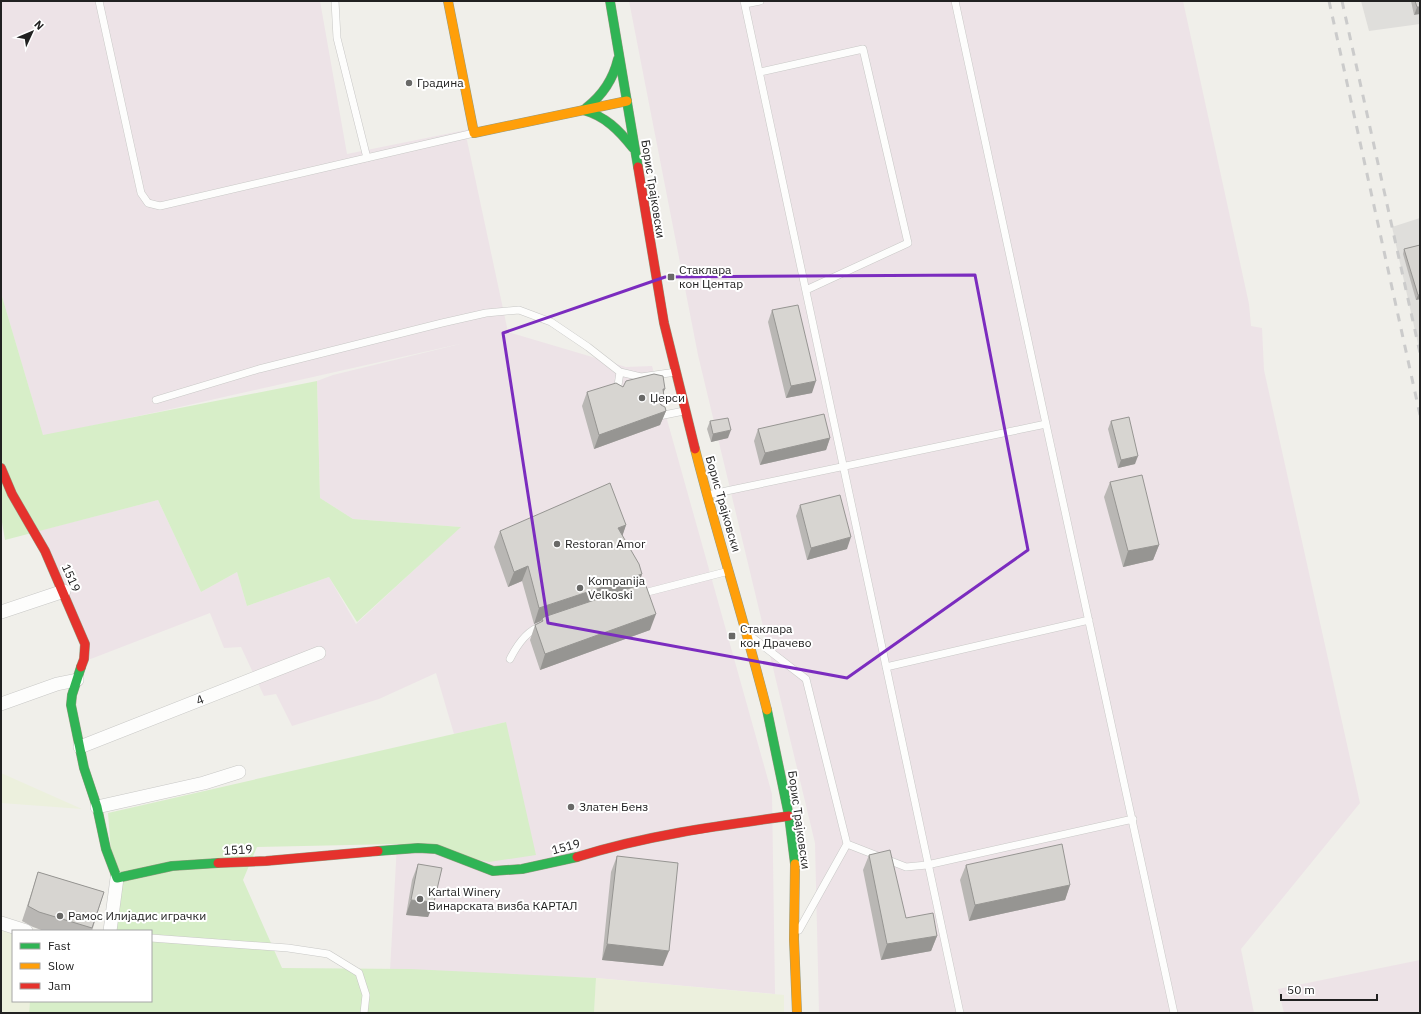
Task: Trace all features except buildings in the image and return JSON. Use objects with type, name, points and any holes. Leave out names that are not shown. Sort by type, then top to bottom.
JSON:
[{"type":"street","points":[[448,1],[474,133],[626,101]]},
{"type":"street","name":"Борис Трајковски","points":[[610,1],[664,323],[707,495],[748,634],[774,736],[789,816],[795,866],[794,939],[797,1013]]},
{"type":"street","points":[[583,110],[599,99],[606,90],[616,69],[619,53]]},
{"type":"street","points":[[583,110],[594,112],[611,122],[621,131],[634,150]]},
{"type":"street","name":"1519","points":[[1,468],[12,494],[45,551],[64,591],[86,644],[84,659],[71,705],[84,768],[97,807],[106,849],[117,878],[172,866],[273,860],[418,848],[436,849],[493,871],[522,869],[566,860],[615,845],[690,829],[789,816]]},
{"type":"street","points":[[1,612],[64,591]]},
{"type":"street","name":"4","points":[[80,747],[319,653]]},
{"type":"street","points":[[1,704],[58,684],[77,680]]},
{"type":"street","points":[[97,807],[204,782],[239,772]]},
{"type":"street","points":[[110,930],[117,878]]},
{"type":"street","points":[[1,923],[23,930]]},
{"type":"lane","points":[[99,1],[141,193],[148,203],[160,206],[474,133]]},
{"type":"lane","points":[[335,1],[337,38],[367,158]]},
{"type":"lane","points":[[760,1],[745,3],[844,466],[927,865],[960,1013]]},
{"type":"lane","points":[[955,1],[1174,1013]]},
{"type":"lane","points":[[760,72],[863,49],[908,243],[806,290]]},
{"type":"lane","points":[[156,400],[259,369],[442,323],[486,313],[519,310],[551,322],[588,347],[620,372],[642,376],[676,372]]},
{"type":"lane","points":[[616,396],[620,372]]},
{"type":"lane","points":[[659,416],[686,411]]},
{"type":"lane","points":[[707,495],[1046,424]]},
{"type":"lane","points":[[635,595],[729,570]]},
{"type":"lane","points":[[886,667],[1089,620]]},
{"type":"lane","points":[[510,659],[516,646],[529,633],[536,628],[552,623]]},
{"type":"lane","points":[[748,634],[806,679],[847,844],[794,939]]},
{"type":"lane","points":[[847,844],[906,867],[927,865],[1133,819]]},
{"type":"lane","points":[[152,938],[288,948],[328,954],[358,973],[366,995],[364,1013]]},
{"type":"highlighted area","points":[[975,275],[1028,550],[847,678],[548,623],[503,333],[665,277]]},
{"type":"shaded area","points":[[1,1],[320,1],[347,154],[481,127],[465,131],[508,332],[626,367],[652,366],[772,794],[775,994],[596,978],[390,971],[397,844],[506,722],[454,734],[436,673],[379,699],[292,726],[276,694],[264,696],[241,647],[224,648],[210,613],[88,660],[34,532],[158,500],[201,592],[237,572],[247,606],[329,577],[356,624],[460,527],[353,519],[320,498],[317,381],[333,375],[464,343],[162,411],[43,436],[1,293]]},
{"type":"shaded area","points":[[629,1],[1183,1],[1249,304],[1251,326],[1262,328],[1264,370],[1360,803],[1241,949],[1254,1013],[819,1013],[815,843],[698,355]]},
{"type":"shaded area","points":[[1361,1],[1420,1],[1420,24],[1369,31]]},
{"type":"shaded area","points":[[1420,218],[1420,353],[1392,227]]},
{"type":"shaded area","points":[[1420,960],[1420,1013],[1284,1013],[1278,989]]},
{"type":"green space","points":[[1,293],[43,435],[317,381],[320,498],[353,519],[461,527],[357,622],[329,577],[247,606],[237,572],[201,592],[158,500],[5,540],[1,516]]},
{"type":"green space","points":[[506,722],[536,855],[489,862],[397,844],[257,847],[243,880],[282,968],[410,969],[596,978],[594,1013],[29,1013],[30,1002],[152,1002],[152,930],[117,930],[108,813]]},
{"type":"green space","points":[[1,773],[82,809],[1,803]]},
{"type":"green space","points":[[1,927],[12,931],[12,1002],[30,1002],[29,1013],[1,1013]]},
{"type":"green space","points":[[596,978],[784,995],[784,1013],[594,1013]]},
{"type":"railway","points":[[1329,1],[1420,415]]},
{"type":"railway","points":[[1342,1],[1420,353]]},
{"type":"traffic: fast","points":[[610,1],[638,167]]},
{"type":"traffic: fast","points":[[586,108],[597,98],[610,80],[618,59]]},
{"type":"traffic: fast","points":[[583,110],[598,116],[611,124],[633,148]]},
{"type":"traffic: fast","points":[[81,667],[72,695],[71,705],[84,768],[97,807],[106,849],[117,878],[172,866],[218,863]]},
{"type":"traffic: fast","points":[[767,710],[789,816],[795,864]]},
{"type":"traffic: fast","points":[[378,851],[418,848],[436,849],[493,871],[522,869],[577,857]]},
{"type":"traffic: slow","points":[[448,1],[474,133],[627,101]]},
{"type":"traffic: slow","points":[[695,449],[767,710]]},
{"type":"traffic: slow","points":[[795,864],[794,939],[797,1013]]},
{"type":"traffic: jam","points":[[638,167],[664,323],[695,449]]},
{"type":"traffic: jam","points":[[1,468],[12,494],[45,551],[85,644],[84,659],[81,667]]},
{"type":"traffic: jam","points":[[577,857],[656,837],[789,816]]},
{"type":"traffic: jam","points":[[218,863],[266,861],[378,851]]},
{"type":"place","name":"Градина","points":[[409,83]]},
{"type":"place","name":"Стаклара кон Центар","points":[[671,277]]},
{"type":"place","name":"Џерси","points":[[642,398]]},
{"type":"place","name":"Restoran Amor","points":[[557,544]]},
{"type":"place","name":"Kompanija Velkoski","points":[[580,588]]},
{"type":"place","name":"Стаклара кон Драчево","points":[[732,636]]},
{"type":"place","name":"Златен Бенз","points":[[571,807]]},
{"type":"place","name":"Kartal Winery Винарската визба КАРТАЛ","points":[[420,899]]},
{"type":"place","name":"Рамос Илијадис играчки","points":[[60,916]]}]
